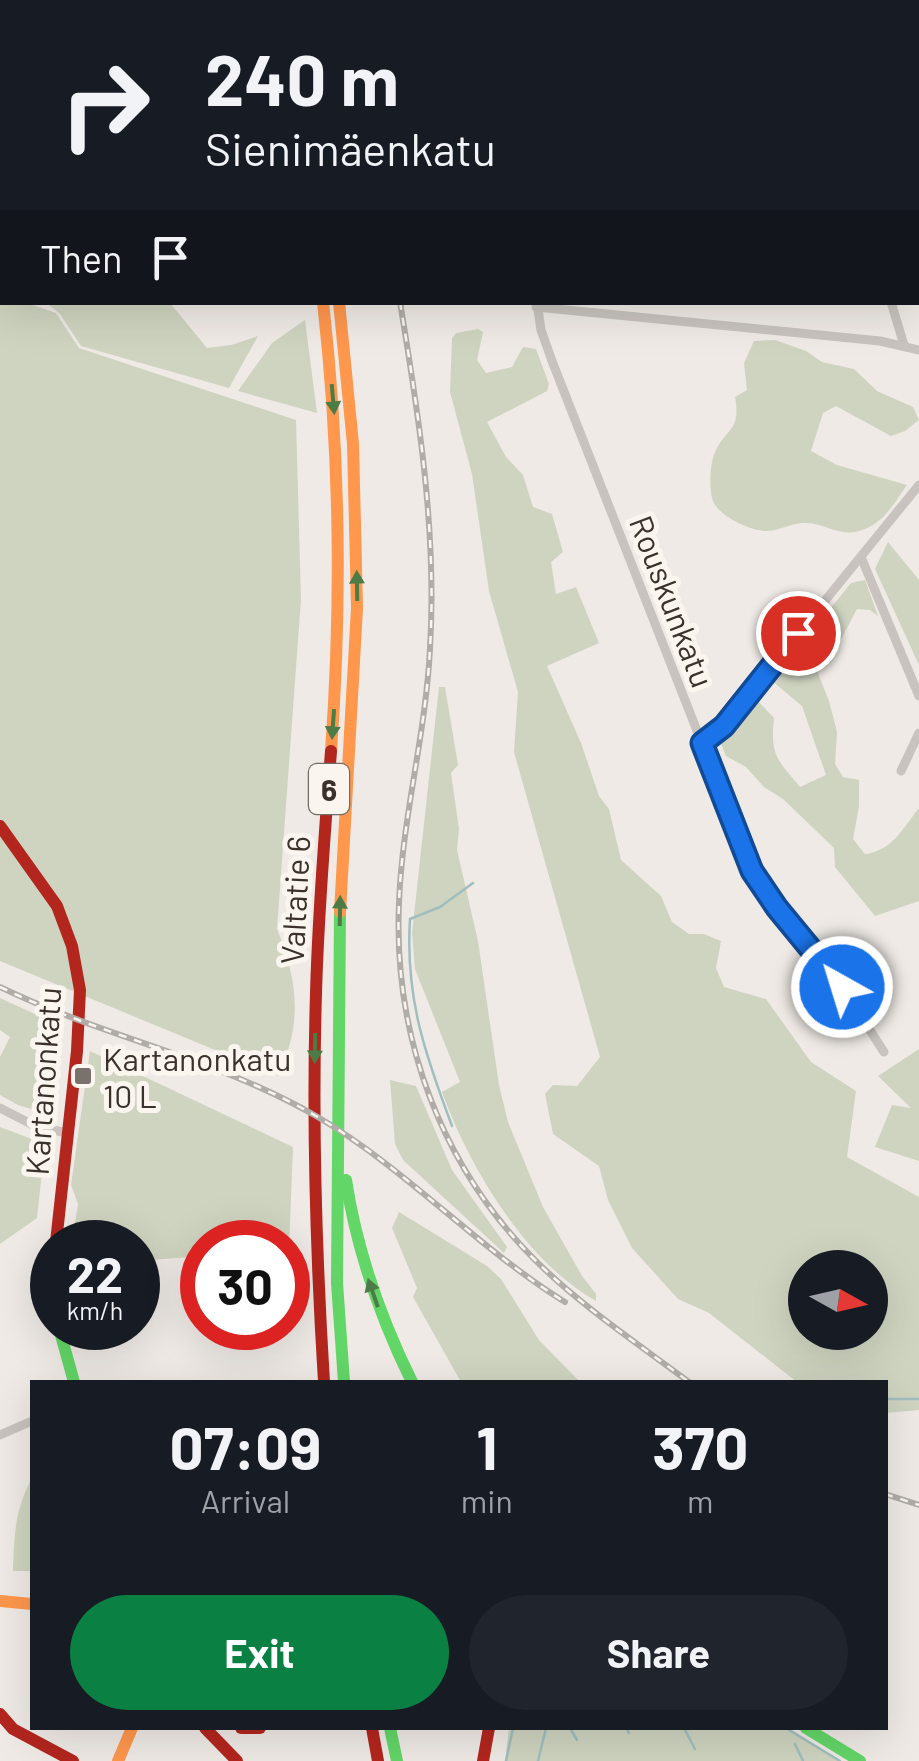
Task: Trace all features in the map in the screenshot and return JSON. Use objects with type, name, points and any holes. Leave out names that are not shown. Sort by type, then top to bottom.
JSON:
[{"type":"main road","name":"Valtatie 6","points":[[322,305],[337,444],[339,591],[314,1049],[317,1277],[324,1380]]},
{"type":"main road","name":"Valtatie 6","points":[[339,305],[353,444],[357,608],[341,868],[337,1283],[344,1380]]},
{"type":"main road","name":"Kartanonkatu","points":[[0,826],[52,897],[66,928],[76,966],[80,1015],[58,1220]]},
{"type":"main road","points":[[338,1114],[360,1256],[411,1380]]},
{"type":"main road","points":[[65,1350],[73,1380]]},
{"type":"main road","points":[[0,1602],[30,1604]]},
{"type":"main road","points":[[0,1714],[22,1734],[73,1761]]},
{"type":"main road","points":[[118,1761],[131,1730]]},
{"type":"main road","points":[[207,1730],[238,1761]]},
{"type":"main road","points":[[372,1730],[378,1761]]},
{"type":"main road","points":[[390,1730],[397,1761]]},
{"type":"main road","points":[[483,1761],[489,1730]]},
{"type":"main road","points":[[809,1730],[860,1761]]},
{"type":"street","name":"Rouskunkatu","points":[[536,305],[552,361],[752,871],[852,1000],[884,1052]]},
{"type":"street","points":[[545,305],[904,345],[919,350]]},
{"type":"street","points":[[892,305],[904,345]]},
{"type":"street","points":[[702,743],[724,726],[919,486]]},
{"type":"street","points":[[861,556],[919,696]]},
{"type":"street","points":[[901,771],[919,733]]},
{"type":"street","points":[[0,1108],[35,1126],[67,1133]]},
{"type":"street","points":[[0,1435],[30,1422]]},
{"type":"green space","points":[[0,305],[33,305],[56,313],[79,348],[296,420],[301,599],[277,929],[290,967],[295,1002],[286,1057],[278,1076],[0,961]]},
{"type":"green space","points":[[49,305],[172,305],[207,348],[258,336],[229,388],[81,346],[60,314]]},
{"type":"green space","points":[[305,320],[317,413],[238,391],[272,343]]},
{"type":"green space","points":[[478,329],[483,332],[477,360],[486,373],[512,367],[523,347],[536,349],[549,384],[547,391],[487,422],[506,457],[523,475],[533,507],[552,514],[563,552],[551,562],[556,594],[576,587],[599,643],[547,666],[599,796],[609,809],[621,860],[661,896],[672,922],[689,934],[704,934],[721,941],[716,968],[724,987],[766,999],[811,1062],[856,1091],[847,1157],[919,1197],[919,1410],[888,1413],[888,1380],[794,1380],[709,1313],[678,1299],[632,1248],[608,1200],[599,1166],[553,1134],[545,1094],[553,1085],[577,1086],[600,1057],[514,752],[518,692],[489,591],[472,474],[450,392],[452,338],[456,333]]},
{"type":"green space","points":[[775,340],[806,351],[822,362],[854,369],[877,391],[913,407],[919,420],[891,436],[836,406],[823,413],[811,451],[837,465],[907,485],[872,526],[842,532],[806,523],[761,531],[735,521],[715,504],[712,462],[734,423],[735,397],[747,390],[744,363],[754,341]]},
{"type":"green space","points":[[888,542],[919,580],[919,665],[875,569]]},
{"type":"green space","points":[[865,580],[878,616],[870,610],[857,609],[837,647],[815,666],[837,732],[835,764],[843,777],[859,780],[853,839],[865,854],[883,848],[919,808],[919,901],[875,916],[835,867],[834,848],[746,767],[726,756],[721,744],[756,699],[774,718],[777,756],[800,787],[826,775],[802,706],[772,681],[851,583]]},
{"type":"green space","points":[[439,687],[445,687],[458,765],[451,773],[459,829],[457,850],[478,941],[508,1122],[543,1207],[596,1294],[596,1301],[546,1262],[502,1210],[467,1151],[442,1092],[460,1082],[415,969],[412,933]]},
{"type":"green space","points":[[0,998],[61,1026],[51,1115],[0,1095],[0,1057],[10,1037],[0,1030]]},
{"type":"green space","points":[[919,1049],[919,1161],[875,1147],[892,1105],[911,1108],[878,1076]]},
{"type":"green space","points":[[90,1051],[293,1147],[290,1220],[180,1220],[180,1258],[160,1259],[160,1220],[75,1220],[78,1204],[71,1185]]},
{"type":"green space","points":[[390,1080],[416,1086],[452,1170],[507,1247],[504,1253],[403,1160],[395,1144]]},
{"type":"green space","points":[[0,1127],[45,1144],[37,1218],[0,1244]]},
{"type":"green space","points":[[399,1212],[487,1266],[501,1279],[539,1340],[578,1380],[460,1380],[413,1297],[417,1288],[392,1228]]},
{"type":"green space","points":[[30,1483],[30,1571],[13,1571],[16,1523]]},
{"type":"green space","points":[[509,1730],[789,1730],[840,1761],[505,1761]]},
{"type":"waterway","points":[[452,1126],[419,1025],[411,974],[410,919],[440,907],[473,883]]},
{"type":"waterway","points":[[888,1399],[919,1399]]},
{"type":"waterway","points":[[506,1761],[513,1730]]},
{"type":"waterway","points":[[538,1761],[546,1730]]},
{"type":"waterway","points":[[571,1730],[577,1740]]},
{"type":"waterway","points":[[685,1730],[695,1749]]},
{"type":"waterway","points":[[789,1730],[840,1761]]},
{"type":"waterway","points":[[795,1744],[803,1761]]},
{"type":"railway","points":[[400,305],[420,431],[432,605],[428,680],[399,903],[404,1002],[415,1050],[449,1141],[502,1223],[571,1293],[686,1380]]},
{"type":"railway","points":[[0,987],[239,1078],[316,1116],[381,1160],[501,1257],[565,1302]]},
{"type":"railway","points":[[888,1495],[919,1505]]},
{"type":"traffic: fast","points":[[340,912],[337,1283],[344,1380]]},
{"type":"traffic: fast","points":[[346,1180],[371,1284],[411,1380]]},
{"type":"traffic: fast","points":[[65,1350],[73,1380]]},
{"type":"traffic: fast","points":[[390,1730],[397,1761]]},
{"type":"traffic: fast","points":[[809,1730],[860,1761]]},
{"type":"traffic: slow","points":[[323,305],[338,526],[331,751]]},
{"type":"traffic: slow","points":[[339,305],[353,444],[357,608],[340,912]]},
{"type":"traffic: slow","points":[[0,1601],[30,1604]]},
{"type":"traffic: slow","points":[[118,1761],[131,1730]]},
{"type":"traffic: jam","points":[[324,1380],[315,1042],[331,751]]},
{"type":"traffic: jam","points":[[0,826],[57,906],[72,946],[80,990],[58,1220]]},
{"type":"traffic: jam","points":[[0,1714],[13,1729],[73,1761]]},
{"type":"traffic: jam","points":[[207,1730],[237,1761]]},
{"type":"traffic: jam","points":[[372,1730],[378,1761]]},
{"type":"traffic: jam","points":[[483,1761],[489,1730]]},
{"type":"place","name":"Kartanonkatu 10 L","points":[[83,1076]]},
{"type":"route","points":[[798,633],[724,726],[702,743],[752,871],[842,987]]}]
